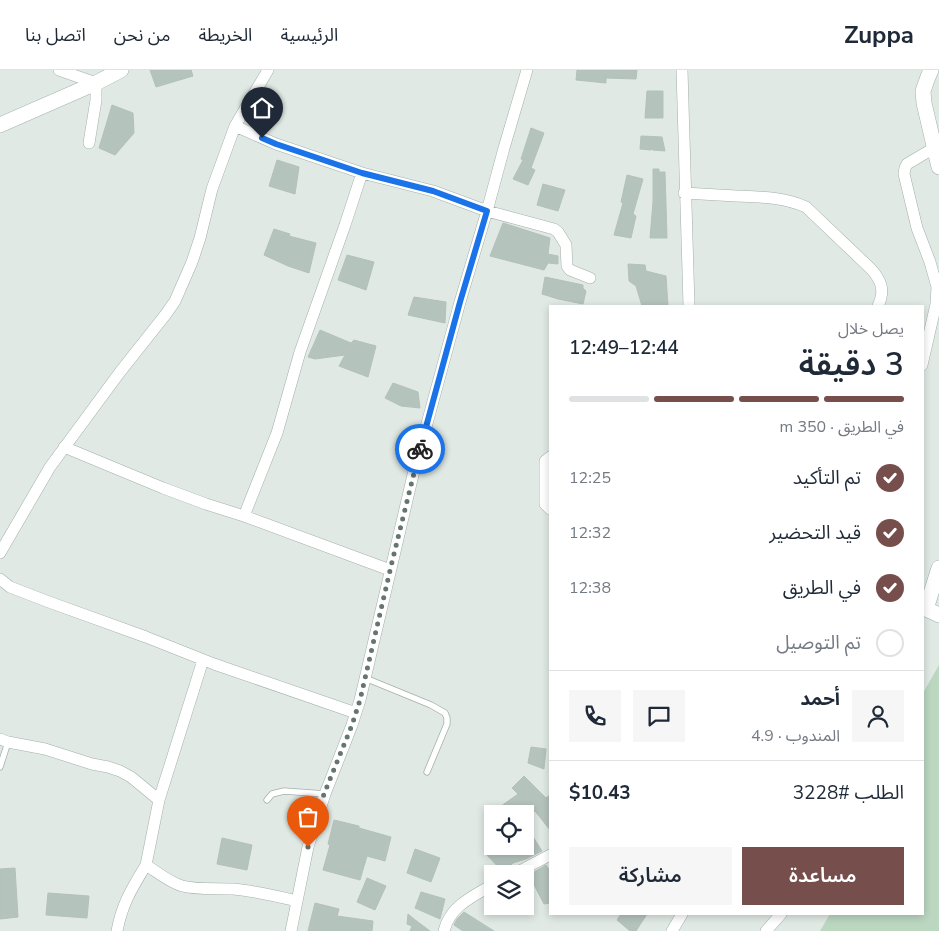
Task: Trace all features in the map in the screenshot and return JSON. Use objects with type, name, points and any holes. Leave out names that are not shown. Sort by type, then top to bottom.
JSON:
[{"type":"street","points":[[59,70],[96,83]]},
{"type":"street","points":[[0,124],[96,83],[121,70]]},
{"type":"street","points":[[0,554],[34,492],[64,447],[175,301],[192,262],[212,189],[235,126],[268,70]]},
{"type":"street","points":[[291,931],[308,847],[324,794],[356,713],[413,476],[460,302],[527,70]]},
{"type":"street","points":[[682,70],[685,146],[684,193],[689,305]]},
{"type":"street","points":[[931,70],[923,91],[939,167]]},
{"type":"street","points":[[89,143],[96,100],[96,83]]},
{"type":"street","points":[[235,126],[276,144],[362,173],[433,191],[487,211],[554,229],[566,245],[567,266],[570,270],[590,278]]},
{"type":"street","points":[[924,356],[936,304],[937,287],[917,228],[904,174],[908,164],[934,148]]},
{"type":"street","points":[[244,516],[276,433],[300,352],[346,225],[362,173]]},
{"type":"street","points":[[684,193],[753,196],[785,200],[806,207],[879,278],[882,292],[878,305]]},
{"type":"street","points":[[64,447],[163,488],[390,570]]},
{"type":"street","points":[[549,458],[545,461],[544,494],[545,504],[549,508]]},
{"type":"street","points":[[929,613],[939,568]]},
{"type":"street","points":[[0,580],[10,587],[146,636],[203,660],[356,713]]},
{"type":"street","points":[[117,931],[120,912],[126,898],[146,864],[160,800],[203,660]]},
{"type":"street","points":[[4,741],[58,752],[92,764],[120,771],[131,777],[160,800]]},
{"type":"street","points":[[532,865],[549,856]]},
{"type":"street","points":[[146,864],[174,883],[184,886],[257,892],[297,901]]},
{"type":"street","points":[[444,931],[446,922],[455,909],[484,890]]},
{"type":"street","points":[[672,931],[681,915]]},
{"type":"street","points":[[766,931],[780,915]]},
{"type":"lane","points":[[365,678],[431,705],[445,714],[447,724],[427,772]]},
{"type":"lane","points":[[0,767],[4,741]]},
{"type":"lane","points":[[267,800],[272,794],[284,791],[324,794]]},
{"type":"green space","points":[[939,665],[939,931],[820,931],[829,915],[924,915],[924,691]]},
{"type":"building","points":[[150,70],[191,70],[193,76],[156,87]]},
{"type":"building","points":[[577,70],[637,70],[636,79],[606,78],[606,83],[576,80]]},
{"type":"building","points":[[647,91],[663,91],[663,118],[645,118]]},
{"type":"building","points":[[112,105],[133,113],[134,133],[115,155],[99,148]]},
{"type":"building","points":[[531,128],[544,133],[531,168],[535,170],[528,185],[513,179],[523,160],[521,159]]},
{"type":"building","points":[[641,136],[662,137],[665,151],[640,149]]},
{"type":"building","points":[[277,160],[299,167],[295,194],[269,186]]},
{"type":"building","points":[[653,169],[665,172],[667,238],[650,238]]},
{"type":"building","points":[[627,175],[643,179],[633,214],[636,216],[631,238],[614,235],[623,203],[621,202]]},
{"type":"building","points":[[543,184],[565,190],[558,211],[537,205]]},
{"type":"building","points":[[503,223],[550,238],[548,254],[558,256],[558,264],[548,263],[544,270],[490,256]]},
{"type":"building","points":[[274,229],[290,234],[289,236],[316,243],[309,273],[264,255]]},
{"type":"building","points":[[347,255],[374,262],[366,290],[338,280]]},
{"type":"building","points":[[628,264],[645,265],[646,271],[666,276],[668,305],[642,305],[636,286],[629,281]]},
{"type":"building","points":[[545,277],[583,285],[586,291],[583,304],[542,294]]},
{"type":"building","points":[[414,297],[446,302],[445,323],[408,315]]},
{"type":"building","points":[[320,330],[351,343],[354,340],[376,346],[368,377],[339,366],[345,355],[315,359],[308,357]]},
{"type":"building","points":[[393,383],[418,392],[420,408],[401,406],[385,398]]},
{"type":"building","points":[[531,747],[546,749],[544,769],[528,763]]},
{"type":"building","points":[[524,776],[546,798],[549,796],[549,829],[534,812],[534,805],[503,805],[518,794],[512,788]]},
{"type":"building","points":[[334,820],[391,837],[385,861],[367,856],[360,880],[323,870]]},
{"type":"building","points":[[222,838],[252,845],[247,870],[217,864]]},
{"type":"building","points":[[534,838],[542,851],[534,855]]},
{"type":"building","points":[[415,849],[440,858],[431,882],[407,873]]},
{"type":"building","points":[[487,855],[534,855],[511,865],[496,865]]},
{"type":"building","points":[[546,865],[549,870],[549,903],[544,904],[534,885],[534,872]]},
{"type":"building","points":[[15,868],[18,917],[0,919],[0,869]]},
{"type":"building","points":[[367,878],[386,886],[375,910],[357,902]]},
{"type":"building","points":[[421,892],[445,899],[440,919],[415,908]]},
{"type":"building","points":[[48,893],[89,896],[87,918],[46,915]]},
{"type":"building","points":[[315,903],[339,909],[337,916],[373,921],[372,931],[308,931]]},
{"type":"building","points":[[464,912],[494,931],[463,931],[454,925]]},
{"type":"building","points":[[408,914],[430,931],[410,931],[412,926],[407,924]]},
{"type":"building","points":[[620,915],[646,915],[636,931],[630,931],[617,920]]},
{"type":"way so far","points":[[308,847],[324,794],[360,700],[420,449]]},
{"type":"route","points":[[262,138],[362,173],[433,191],[487,211],[420,449]]}]
